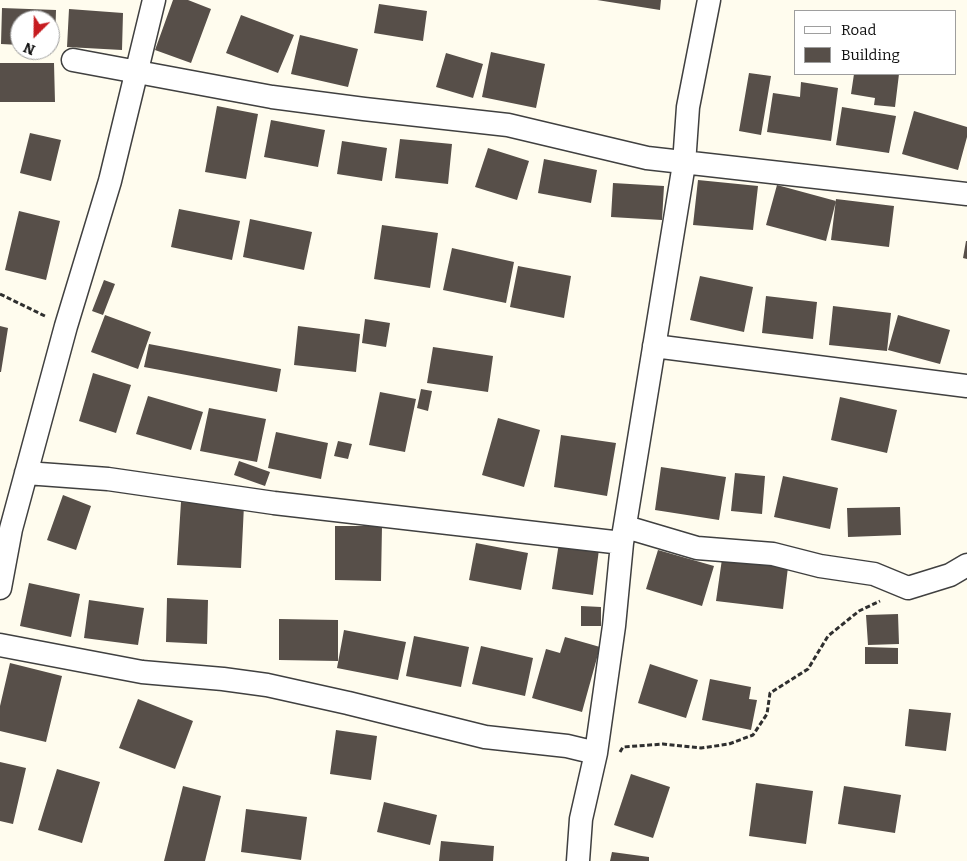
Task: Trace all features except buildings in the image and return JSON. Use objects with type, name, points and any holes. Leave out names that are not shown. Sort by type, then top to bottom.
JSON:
[{"type":"street","points":[[0,588],[11,529],[66,326],[110,181],[154,0]]},
{"type":"street","points":[[578,861],[581,819],[607,754],[614,626],[624,535],[684,164],[688,107],[709,0]]},
{"type":"street","points":[[73,60],[272,97],[508,124],[647,158],[684,164],[967,194]]},
{"type":"street","points":[[654,346],[967,386]]},
{"type":"street","points":[[26,473],[108,479],[274,503],[624,535],[697,548],[773,554],[820,566],[874,574],[908,588],[950,575],[967,565]]},
{"type":"street","points":[[0,645],[142,672],[267,685],[348,702],[485,737],[567,746],[607,754]]},
{"type":"path","points":[[0,294],[66,326]]},
{"type":"path","points":[[607,754],[623,748],[663,744],[701,748],[729,744],[753,735],[767,714],[770,693],[808,669],[828,636],[858,611],[908,588]]}]
